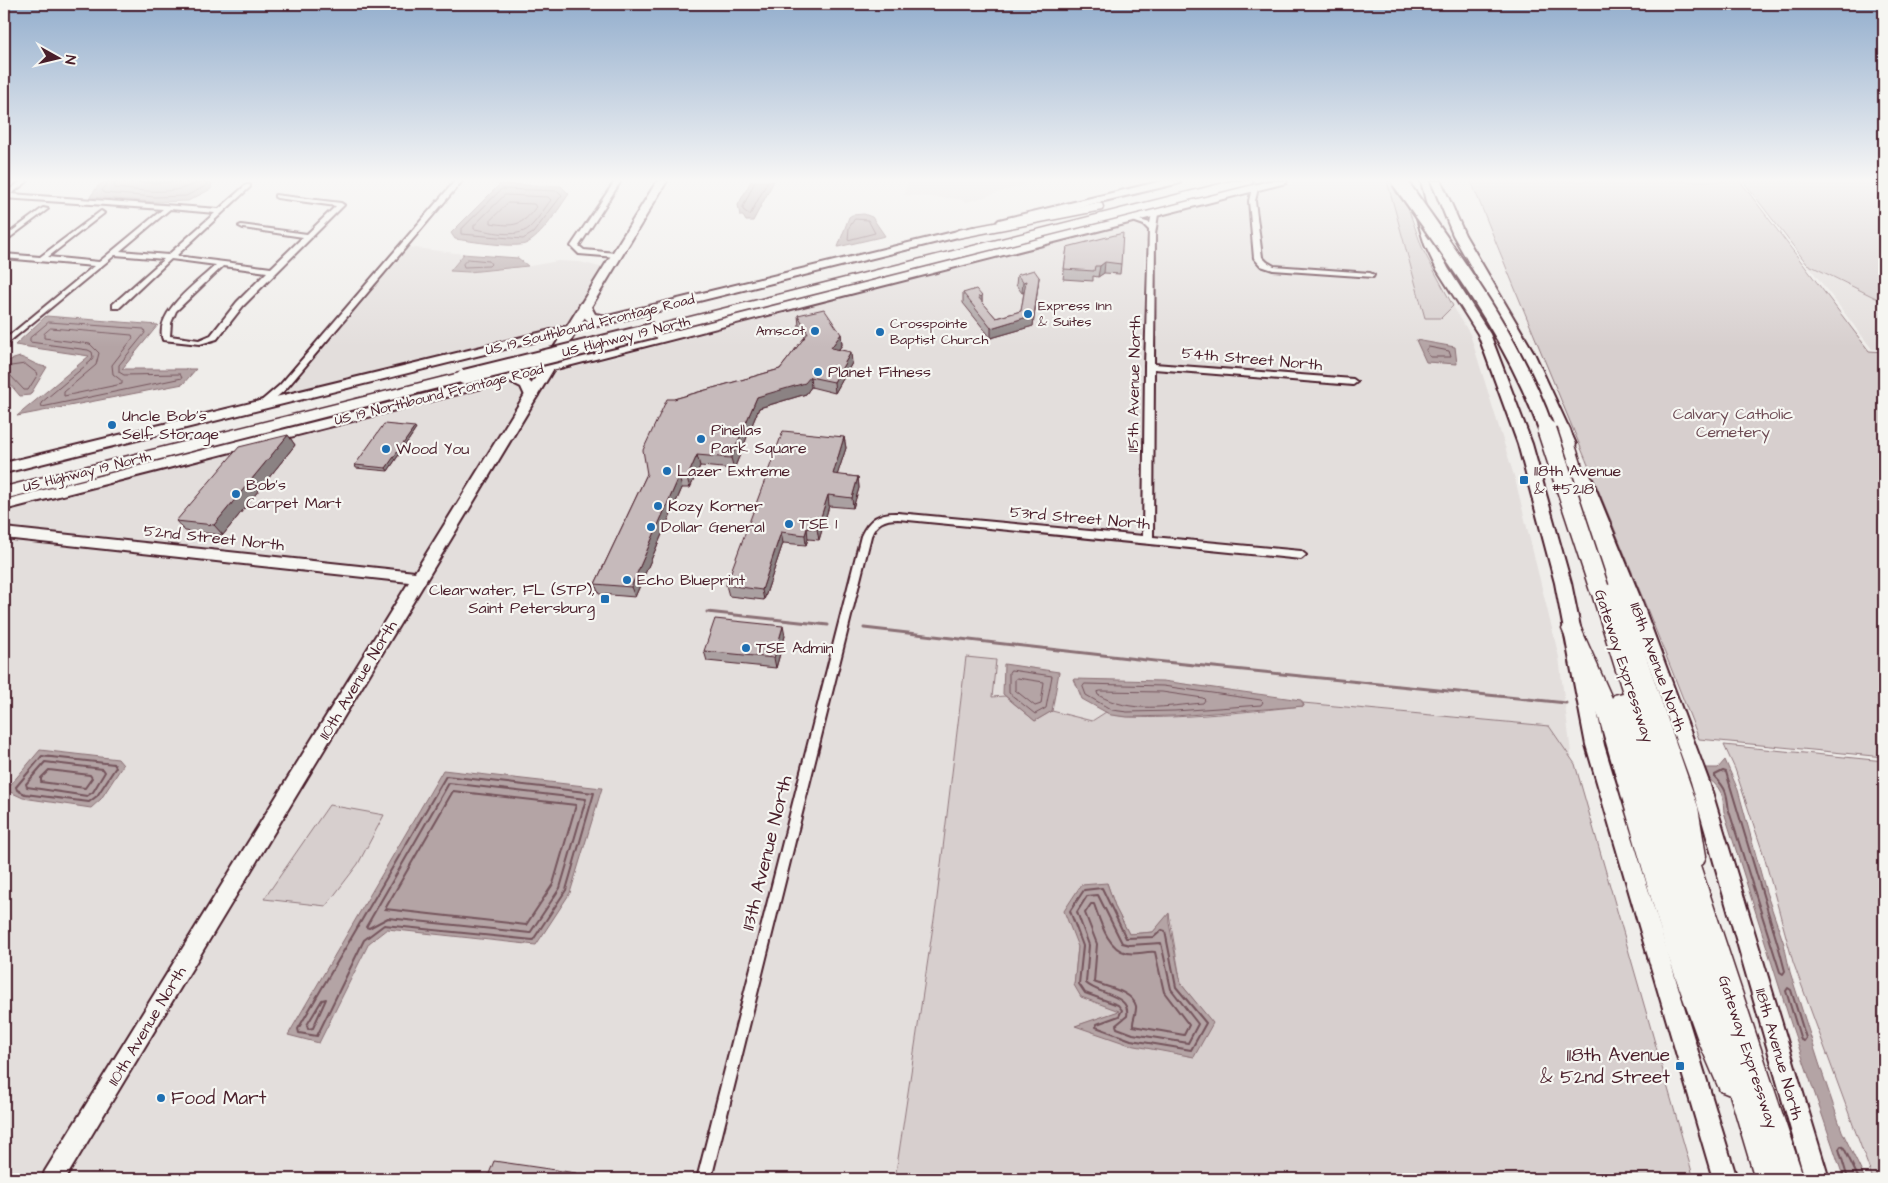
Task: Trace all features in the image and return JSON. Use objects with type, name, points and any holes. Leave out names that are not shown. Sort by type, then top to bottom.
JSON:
[{"type":"highway","name":"US Highway 19 North","points":[[652,330],[998,236]]},
{"type":"highway","name":"US Highway 19 North","points":[[4,480],[462,367],[652,330],[1026,236]]},
{"type":"highway","points":[[964,262],[1044,236]]},
{"type":"highway","name":"Gateway Expressway","points":[[1427,236],[1459,281],[1507,363],[1528,408],[1593,588],[1703,912],[1790,1179]]},
{"type":"highway","name":"Gateway Expressway","points":[[1438,236],[1484,302],[1511,350],[1539,409],[1552,444],[1769,1179]]},
{"type":"highway","name":"US Highway 19 North","points":[[4,493],[462,367]]},
{"type":"highway","points":[[1562,430],[1595,535],[1687,807],[1703,912]]},
{"type":"highway","points":[[1572,629],[1614,728],[1685,970],[1712,1044],[1758,1145]]},
{"type":"main road","name":"US 19 Southbound Frontage Road","points":[[4,468],[298,397],[462,367],[512,344],[949,236]]},
{"type":"main road","name":"US 19 Northbound Frontage Road","points":[[4,505],[608,352],[652,330],[964,262],[1067,236]]},
{"type":"main road","points":[[1428,236],[1442,268],[1484,334],[1525,444],[1552,538],[1595,745],[1725,1179]]},
{"type":"main road","name":"118th Avenue North","points":[[1461,236],[1521,341],[1583,475],[1632,596],[1700,782],[1817,1179]]},
{"type":"main road","points":[[585,306],[587,314],[592,318],[614,319]]},
{"type":"main road","points":[[630,315],[622,321],[619,335],[634,341],[652,330]]},
{"type":"main road","points":[[508,377],[534,366],[559,348],[614,319]]},
{"type":"main road","points":[[512,344],[608,352]]},
{"type":"main road","points":[[462,367],[483,354],[497,357],[502,364],[500,373],[488,382]]},
{"type":"main road","points":[[508,377],[527,384],[531,395]]},
{"type":"street","points":[[42,259],[71,236]]},
{"type":"street","points":[[4,344],[134,236]]},
{"type":"street","points":[[116,306],[194,236]]},
{"type":"street","points":[[221,264],[173,310],[168,319],[165,333],[166,338],[200,342],[214,337],[240,304],[309,236]]},
{"type":"street","points":[[261,406],[283,386],[412,236]]},
{"type":"street","points":[[581,236],[575,246],[577,250],[616,255]]},
{"type":"street","name":"110th Avenue North","points":[[53,1179],[628,236]]},
{"type":"street","name":"115th Avenue North","points":[[1148,539],[1152,236]]},
{"type":"street","points":[[1256,236],[1258,258],[1264,264],[1273,268],[1370,275]]},
{"type":"street","points":[[114,253],[170,257],[273,270]]},
{"type":"street","points":[[4,256],[102,264]]},
{"type":"street","name":"54th Street North","points":[[1149,366],[1353,382]]},
{"type":"street","points":[[283,386],[284,393],[298,397]]},
{"type":"street","name":"53rd Street North","points":[[866,536],[873,521],[885,515],[1301,555]]},
{"type":"street","name":"52nd Street North","points":[[4,533],[420,578]]},
{"type":"street","name":"113th Avenue North","points":[[704,1179],[866,536]]},
{"type":"shaded area","points":[[1083,236],[1147,236],[1147,243],[1145,243],[1142,535],[898,512],[882,512],[868,520],[860,538],[695,1179],[62,1179],[548,374]],"holes":[[[443,770],[536,945],[387,929],[369,943]]]},
{"type":"shaded area","points":[[1156,236],[1252,236],[1253,257],[1262,266],[1274,270],[1375,277],[1374,273],[1274,266],[1267,263],[1263,258],[1261,236],[1402,236],[1425,318],[1441,318],[1453,306],[1470,334],[1515,479],[1559,657],[1572,761],[1549,726],[1303,703],[1301,700],[1163,681],[1074,679],[1082,699],[1106,712],[1092,721],[1052,711],[1059,672],[1003,694],[1005,696],[992,697],[966,657],[936,906],[895,1179],[712,1179],[833,689],[872,536],[878,523],[886,519],[897,519],[1307,559],[1306,552],[1153,536],[1154,369],[1358,384],[1357,380],[1154,363]]},
{"type":"shaded area","points":[[407,247],[464,254],[450,271],[469,272],[519,268],[558,261],[580,262],[604,268],[566,329],[292,393],[288,391],[288,386]]},
{"type":"shaded area","points":[[1807,264],[1884,302],[1884,350],[1872,349]]},
{"type":"shaded area","points":[[515,382],[519,383],[526,396],[417,573],[4,529],[4,512]]},
{"type":"shaded area","points":[[4,537],[413,581],[45,1179],[4,1179]],"holes":[[[7,790],[101,799],[91,808],[23,798]]]},
{"type":"green space","points":[[1402,236],[1418,236],[1423,250],[1453,306],[1441,318],[1425,318]]},
{"type":"green space","name":"Calvary Catholic Cemetery","points":[[1494,236],[1782,236],[1869,351],[1884,352],[1884,757],[1699,739]]},
{"type":"green space","points":[[1786,236],[1884,236],[1884,302],[1807,264]]},
{"type":"green space","points":[[966,657],[996,660],[992,697],[1005,696],[1035,721],[1052,711],[1092,721],[1106,712],[1120,716],[1170,717],[1304,706],[1303,703],[1549,726],[1575,764],[1694,1179],[895,1179],[936,906]],"holes":[[[1107,883],[1116,909],[1129,934],[1153,932],[1169,914],[1181,984],[1212,1023],[1076,1026],[1120,1011],[1074,985],[1078,947]]]},
{"type":"green space","points":[[1724,745],[1884,761],[1884,1179],[1873,1179],[1793,962],[1764,856],[1735,769]]},
{"type":"green space","points":[[329,805],[384,815],[358,864],[326,906],[264,899]]},
{"type":"water","points":[[453,236],[537,236],[525,244],[519,245],[501,245],[455,239]]},
{"type":"water","points":[[842,236],[884,236],[838,247]]},
{"type":"water","points":[[464,254],[518,258],[528,266],[469,272],[450,271]]},
{"type":"water","points":[[46,316],[158,325],[122,369],[196,369],[183,384],[17,416],[89,356],[15,345]]},
{"type":"water","points":[[1416,340],[1455,347],[1457,364],[1426,362]]},
{"type":"water","points":[[20,357],[47,367],[30,395],[20,396],[4,377],[4,362]]},
{"type":"water","points":[[1004,664],[1059,672],[1052,711],[1035,721],[1003,694]]},
{"type":"water","points":[[1074,679],[1163,681],[1301,700],[1304,706],[1175,716],[1127,717],[1111,715],[1082,699]]},
{"type":"water","points":[[40,750],[118,759],[123,765],[101,799],[91,808],[23,798],[6,790]]},
{"type":"water","points":[[1725,760],[1738,790],[1766,892],[1784,944],[1790,972],[1819,1063],[1842,1131],[1865,1179],[1844,1179],[1792,1027],[1724,812],[1721,793],[1703,772],[1702,768],[1718,768]]},
{"type":"water","points":[[443,770],[602,788],[570,893],[536,945],[387,929],[369,943],[319,1043],[288,1035]]},
{"type":"water","points":[[1107,883],[1116,909],[1129,934],[1153,932],[1169,913],[1169,923],[1181,984],[1213,1023],[1194,1057],[1130,1045],[1075,1026],[1119,1011],[1081,997],[1074,985],[1078,947],[1064,911],[1081,885]]},
{"type":"building","points":[[1110,236],[1123,236],[1121,264],[1105,262],[1100,266],[1095,266],[1094,271],[1064,269],[1067,247]]},
{"type":"building","points":[[1034,270],[1039,277],[1034,315],[991,328],[963,293],[976,289],[982,296],[978,297],[996,318],[1021,311],[1026,281],[1023,282],[1017,275]]},
{"type":"building","name":"Pinellas Park Square","points":[[824,309],[841,334],[831,348],[851,352],[834,382],[810,377],[805,383],[757,397],[731,458],[697,455],[687,478],[679,477],[631,587],[595,584],[647,474],[643,450],[667,399],[674,399],[780,369],[808,333],[798,315]]},
{"type":"building","name":"Wood You","points":[[384,424],[415,427],[386,468],[355,465]]},
{"type":"building","name":"TSE 1","points":[[783,431],[844,437],[833,474],[858,477],[852,498],[828,495],[817,529],[807,528],[805,535],[781,532],[762,590],[726,585]]},
{"type":"building","points":[[288,435],[214,525],[176,521],[239,447]]},
{"type":"building","name":"TSE Admin","points":[[715,619],[783,626],[774,658],[704,651]]},
{"type":"building","points":[[494,1161],[576,1173],[574,1179],[487,1179]]},
{"type":"waterway","points":[[707,612],[828,625]]},
{"type":"waterway","points":[[864,628],[1155,661],[1566,703]]},
{"type":"place","name":"Express Inn & Suites","points":[[1028,314]]},
{"type":"place","name":"Amscot","points":[[815,331]]},
{"type":"place","name":"Crosspointe Baptist Church","points":[[880,332]]},
{"type":"place","name":"Planet Fitness","points":[[818,372]]},
{"type":"place","name":"Uncle Bob's Self Storage","points":[[112,425]]},
{"type":"place","name":"Pinellas Park Square","points":[[701,439]]},
{"type":"place","name":"Wood You","points":[[386,449]]},
{"type":"place","name":"Lazer Extreme","points":[[667,471]]},
{"type":"place","name":"118th Avenue & #5218","points":[[1524,480]]},
{"type":"place","name":"Bob's Carpet Mart","points":[[236,494]]},
{"type":"place","name":"Kozy Korner","points":[[658,506]]},
{"type":"place","name":"TSE 1","points":[[789,524]]},
{"type":"place","name":"Dollar General","points":[[651,527]]},
{"type":"place","name":"Echo Blueprint","points":[[627,580]]},
{"type":"place","name":"Clearwater, FL (STP), Saint Petersburg","points":[[605,599]]},
{"type":"place","name":"TSE Admin","points":[[746,648]]},
{"type":"place","name":"118th Avenue & 52nd Street","points":[[1680,1066]]},
{"type":"place","name":"Food Mart","points":[[161,1098]]}]
